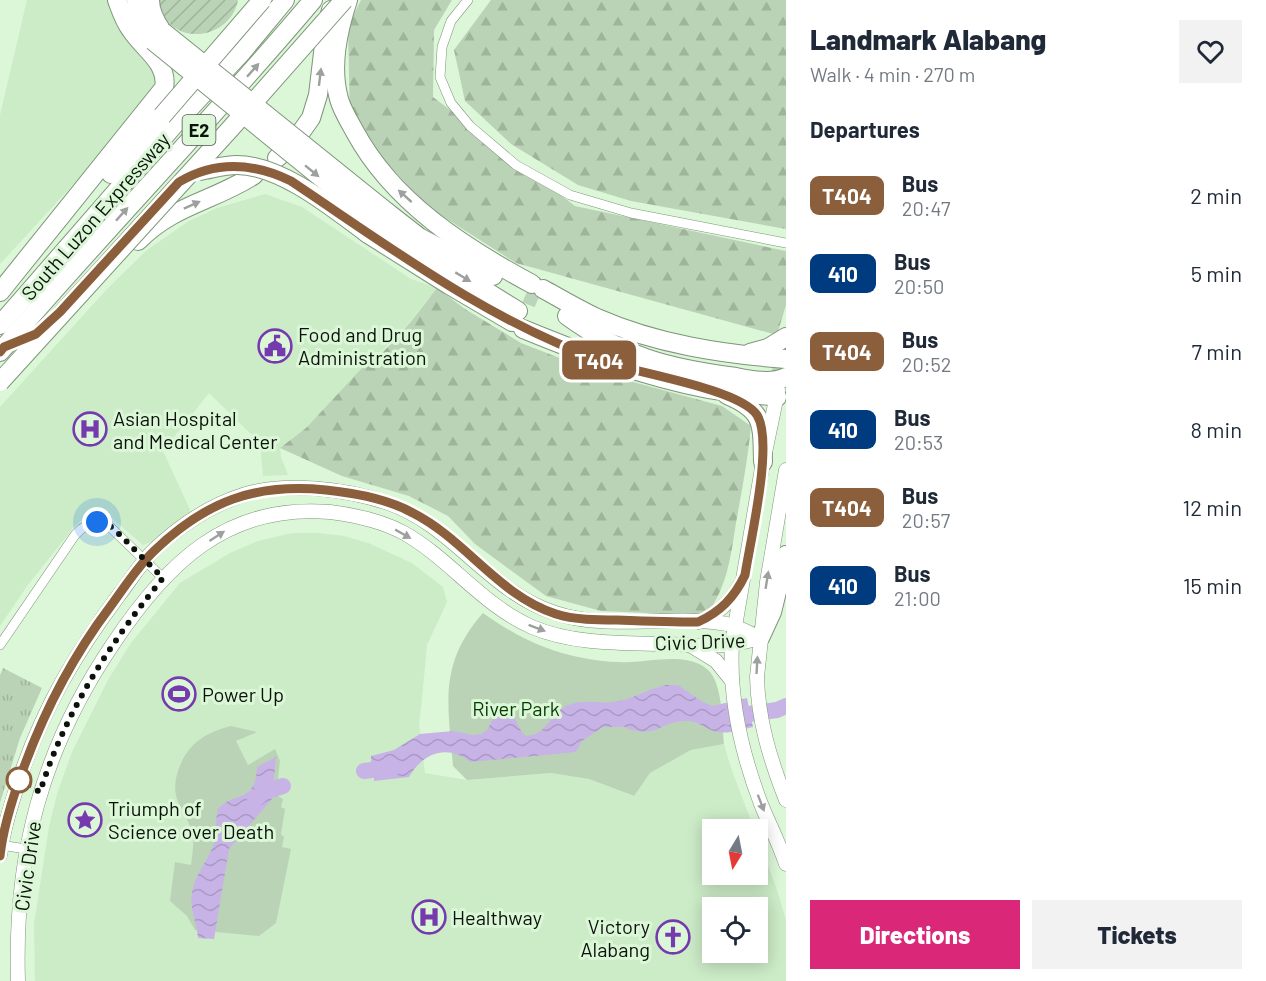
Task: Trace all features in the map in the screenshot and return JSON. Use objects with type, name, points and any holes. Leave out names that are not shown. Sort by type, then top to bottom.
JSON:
[{"type":"highway","points":[[0,292],[164,88],[165,73],[131,30],[117,0]]},
{"type":"highway","points":[[135,0],[141,22],[153,41],[378,223]]},
{"type":"highway","points":[[150,0],[154,19],[162,31],[378,223]]},
{"type":"highway","points":[[175,124],[241,36],[249,19],[252,0]]},
{"type":"highway","name":"E2","points":[[0,303],[261,0]]},
{"type":"highway","name":"South Luzon Expressway","points":[[2,350],[175,124],[242,52],[285,0]]},
{"type":"highway","name":"South Luzon Expressway","points":[[0,325],[76,252],[254,70],[313,0]]},
{"type":"highway","points":[[277,158],[291,146],[311,118],[318,95],[325,36],[332,6],[336,0]]},
{"type":"highway","points":[[346,0],[336,55],[336,81],[343,110],[361,143],[386,178],[449,235],[482,257],[553,331],[594,358],[711,389],[749,406],[758,416],[763,434],[763,462]]},
{"type":"highway","name":"E2","points":[[0,382],[346,0]]},
{"type":"highway","points":[[2,350],[36,334],[60,312],[179,182],[199,171],[237,165],[273,172],[378,223],[528,306],[567,316],[638,344],[687,358],[782,377]]},
{"type":"highway","points":[[0,390],[98,283],[154,226],[168,215],[226,191],[254,175]]},
{"type":"highway","points":[[528,306],[596,318],[639,333],[744,356],[782,377]]},
{"type":"highway","points":[[744,356],[768,348],[786,337]]},
{"type":"highway","points":[[711,389],[782,377]]},
{"type":"highway","points":[[760,638],[772,612],[786,555]]},
{"type":"main road","points":[[782,377],[763,462],[732,644],[732,681],[743,748],[762,806],[786,864]]},
{"type":"main road","points":[[785,795],[766,744],[757,692],[760,638],[767,582],[786,470]]},
{"type":"main road","name":"Civic Drive","points":[[0,849],[12,802],[34,737],[62,679],[83,646],[146,560],[186,524],[212,508],[245,494],[276,489],[305,488],[345,492],[386,502],[413,513],[451,539],[507,589],[556,614],[601,620],[698,622],[735,627],[760,638]]},
{"type":"main road","name":"Civic Drive","points":[[18,981],[19,927],[26,849],[48,769],[84,691],[122,630],[163,578],[195,550],[221,532],[246,520],[276,513],[311,511],[345,514],[383,524],[403,532],[434,553],[496,607],[513,618],[553,634],[601,642],[688,644],[732,644],[760,638]]},
{"type":"main road","points":[[698,622],[710,617],[728,603],[745,575]]},
{"type":"main road","points":[[688,644],[711,657],[732,681]]},
{"type":"street","points":[[468,0],[451,21],[442,47],[440,77],[451,103],[470,126],[516,165],[570,195],[631,213],[786,243]]},
{"type":"street","points":[[0,645],[75,534],[94,522],[101,522],[113,528],[163,578]]},
{"type":"street","points":[[0,849],[26,849]]},
{"type":"shaded area","points":[[27,0],[112,0],[161,69],[158,92],[0,264],[0,115]]},
{"type":"shaded area","points":[[265,194],[302,207],[411,279],[437,288],[403,330],[361,369],[306,428],[280,448],[288,475],[263,476],[260,443],[209,393],[163,451],[191,512],[151,542],[143,545],[104,514],[84,518],[27,586],[0,626],[0,407],[107,289],[147,250],[189,221],[217,208]]},
{"type":"shaded area","points":[[292,533],[344,536],[368,543],[412,563],[443,587],[447,602],[427,645],[419,724],[425,773],[467,780],[551,773],[589,779],[633,796],[650,773],[691,750],[724,744],[750,819],[702,819],[702,885],[768,885],[768,866],[786,920],[786,981],[35,981],[34,924],[49,827],[57,794],[72,752],[108,680],[131,643],[180,583],[230,553],[258,541]]},
{"type":"green space","points":[[157,0],[238,0],[235,11],[221,26],[201,34],[191,34],[171,25]]},
{"type":"green space","points":[[361,0],[452,0],[434,30],[433,97],[575,206],[786,251],[786,305],[777,335],[516,263],[428,207],[350,123],[348,26]]},
{"type":"green space","points":[[491,0],[786,0],[786,229],[631,201],[578,185],[511,144],[465,101],[454,50]]},
{"type":"green space","points":[[437,288],[465,309],[521,343],[596,372],[722,406],[751,426],[728,569],[721,590],[709,611],[691,615],[601,611],[546,596],[475,544],[448,516],[409,496],[342,476],[280,448],[306,428],[361,369],[393,342]]},
{"type":"green space","name":"River Park","points":[[483,613],[530,641],[569,655],[610,662],[677,659],[699,664],[708,670],[717,684],[724,744],[691,750],[650,773],[634,796],[589,779],[551,773],[467,780],[453,766],[448,704],[449,685],[452,667],[459,650]]},
{"type":"green space","points":[[3,668],[42,688],[20,738],[0,803],[0,675]]},
{"type":"green space","points":[[231,726],[257,732],[236,741],[248,765],[275,749],[280,761],[276,795],[283,799],[281,807],[285,809],[281,834],[284,837],[282,847],[291,849],[276,923],[259,936],[195,930],[187,916],[170,901],[175,862],[191,865],[193,847],[190,827],[176,796],[175,785],[178,771],[186,754],[198,741],[213,732]]},
{"type":"water","points":[[666,685],[678,685],[712,706],[747,698],[753,727],[732,732],[716,732],[689,721],[676,722],[646,732],[626,727],[603,727],[582,741],[576,752],[470,762],[461,756],[444,752],[421,762],[409,777],[374,781],[372,777],[371,756],[394,750],[420,734],[453,731],[473,735],[481,734],[487,730],[495,715],[502,712],[514,716],[526,736],[533,735],[566,706],[583,702],[620,701]]},
{"type":"water","points":[[276,757],[272,799],[229,849],[214,939],[198,938],[192,893],[196,879],[214,842],[218,809],[224,803],[248,792],[255,779],[257,767]]},
{"type":"waterway","points":[[728,717],[777,710],[786,706]]},
{"type":"waterway","points":[[364,771],[394,767]]},
{"type":"waterway","points":[[255,800],[263,792],[283,786]]},
{"type":"tunnel","points":[[526,294],[538,299]]},
{"type":"tunnel","points":[[772,369],[786,372]]},
{"type":"bus line","name":"T404","points":[[0,352],[4,347],[36,334],[60,312],[179,182],[199,171],[237,165],[273,172],[291,181],[408,260],[523,329],[606,363],[711,389],[742,401],[758,416],[763,434],[763,462],[745,575],[728,603],[710,617],[698,622],[601,620],[556,614],[507,589],[451,539],[413,513],[386,502],[345,492],[305,488],[276,489],[245,494],[212,508],[186,524],[146,560],[103,616],[62,679],[34,737],[12,802],[0,856]]},
{"type":"place","name":"Food and Drug Administration","points":[[275,346]]},
{"type":"place","name":"Asian Hospital and Medical Center","points":[[90,429]]},
{"type":"place","name":"Power Up","points":[[179,694]]},
{"type":"place","name":"Triumph of Science over Death","points":[[85,820]]},
{"type":"place","name":"Healthway","points":[[429,917]]},
{"type":"place","name":"Victory Alabang","points":[[673,937]]},
{"type":"route","points":[[19,780],[40,792],[67,723],[84,691],[122,630],[163,578],[113,528],[97,522]]}]
